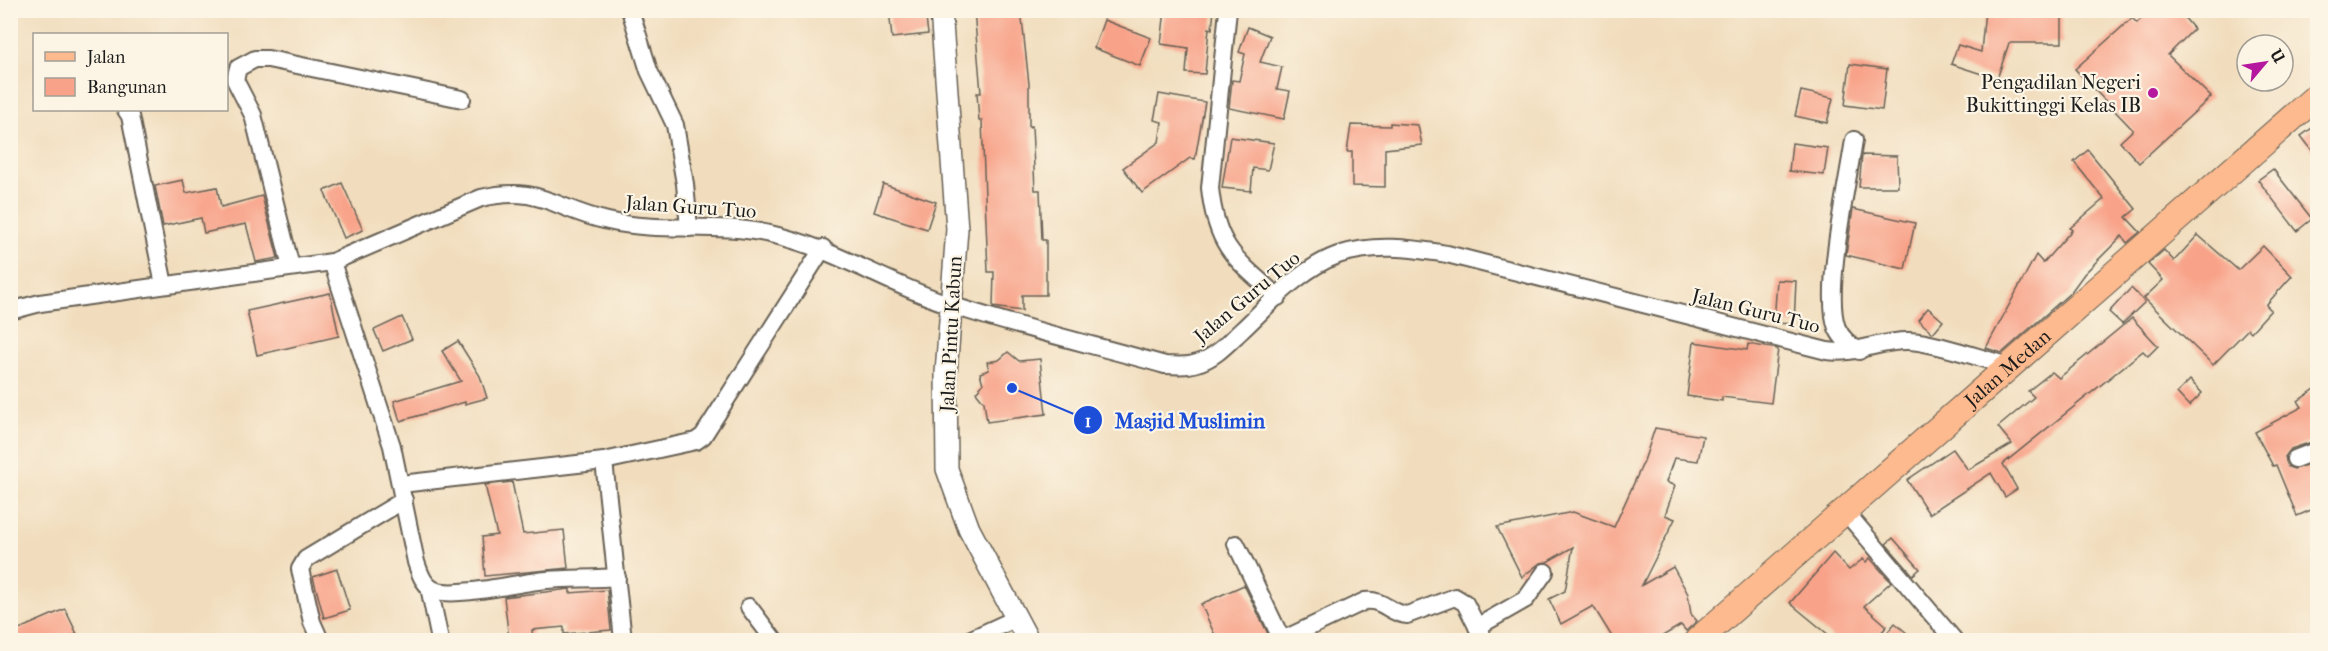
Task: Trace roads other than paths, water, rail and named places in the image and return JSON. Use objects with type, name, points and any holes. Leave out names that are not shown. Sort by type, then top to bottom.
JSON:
[{"type":"main road","name":"Jalan Medan","points":[[1698,640],[2318,95]]},
{"type":"street","points":[[630,10],[649,71],[675,124],[686,184],[689,228]]},
{"type":"street","name":"Jalan Pintu Kabun","points":[[941,10],[957,229],[946,373],[947,469],[969,529],[1028,640]]},
{"type":"street","points":[[1228,10],[1210,188],[1212,212],[1219,235],[1232,256],[1278,297]]},
{"type":"street","points":[[291,267],[253,116],[235,80],[238,68],[255,59],[268,59],[462,99]]},
{"type":"street","points":[[127,111],[130,116],[164,285]]},
{"type":"street","points":[[1854,140],[1835,261],[1834,317],[1845,342],[1859,351]]},
{"type":"street","name":"Jalan Guru Tuo","points":[[10,311],[40,303],[332,262],[482,198],[506,192],[531,194],[606,221],[648,227],[719,227],[769,234],[823,248],[950,305],[1165,364],[1182,366],[1197,364],[1214,356],[1297,279],[1336,256],[1356,250],[1388,246],[1458,257],[1827,351],[1842,353],[1859,351],[1892,342],[1912,341],[2009,366]]},
{"type":"street","points":[[320,640],[312,622],[300,568],[306,559],[403,492],[604,461],[689,444],[703,436],[823,248]]},
{"type":"street","points":[[332,262],[380,405],[403,492],[416,562],[421,577],[429,586],[438,591],[461,591],[547,580],[617,577]]},
{"type":"street","points":[[2295,459],[2318,450]]},
{"type":"street","points":[[604,461],[623,640]]},
{"type":"street","points":[[1844,510],[1954,640]]},
{"type":"street","points":[[1236,544],[1282,640],[1365,601],[1375,600],[1400,615],[1407,615],[1455,597],[1465,603],[1481,634],[1526,599],[1545,572]]},
{"type":"street","points":[[429,586],[440,640]]},
{"type":"street","points":[[749,607],[774,640]]},
{"type":"street","points":[[969,640],[1017,618]]},
{"type":"place","name":"Pengadilan Negeri Bukittinggi Kelas IB","points":[[2153,93]]},
{"type":"place","name":"Masjid Muslimin","points":[[1012,388]]}]
